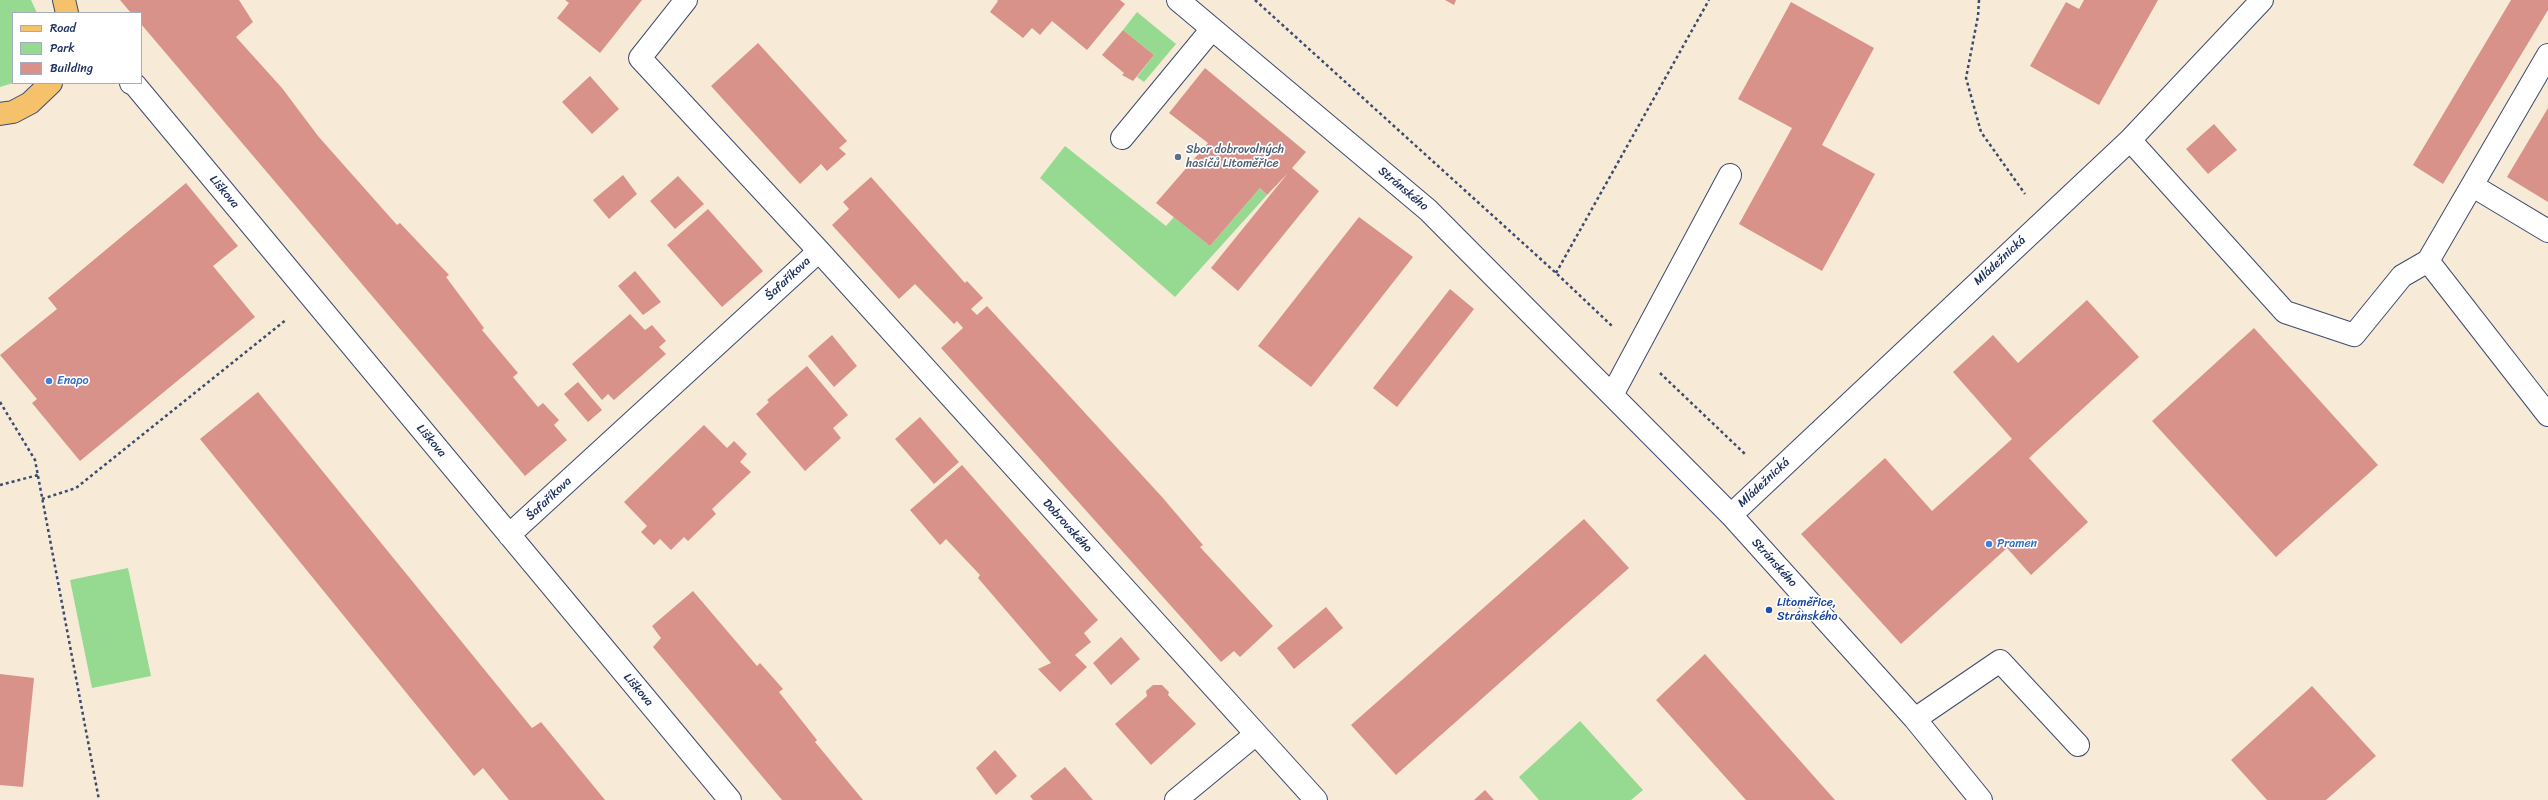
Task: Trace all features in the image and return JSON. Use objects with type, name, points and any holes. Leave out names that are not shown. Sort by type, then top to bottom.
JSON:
[{"type":"main road","points":[[64,0],[67,12]]},
{"type":"main road","points":[[0,114],[13,112],[30,103],[50,84]]},
{"type":"street","name":"Šafaříkova","points":[[509,536],[819,251],[640,58],[686,0]]},
{"type":"street","name":"Stránského","points":[[1178,0],[1428,210],[1731,515],[1914,719],[1975,798]]},
{"type":"street","name":"Mládežnická","points":[[1731,515],[2130,140],[2262,0]]},
{"type":"street","points":[[1122,138],[1212,29]]},
{"type":"street","points":[[2130,140],[2285,312],[2354,335],[2402,276],[2428,261],[2548,55]]},
{"type":"street","name":"Liškova","points":[[134,84],[136,85],[509,536],[730,800]]},
{"type":"street","points":[[1612,395],[1730,175]]},
{"type":"street","points":[[2473,186],[2548,230]]},
{"type":"street","name":"Dobrovského","points":[[819,251],[1316,800]]},
{"type":"street","points":[[2428,261],[2548,414]]},
{"type":"street","points":[[1914,719],[2000,661],[2078,745]]},
{"type":"street","points":[[1176,800],[1256,734]]},
{"type":"path","points":[[1255,0],[1556,273],[1770,478]]},
{"type":"path","points":[[1556,273],[1709,0]]},
{"type":"path","points":[[1978,0],[1978,16],[1966,78],[1980,132],[2044,220]]},
{"type":"path","points":[[42,499],[76,488],[312,298]]},
{"type":"path","points":[[0,402],[35,460],[99,800]]},
{"type":"path","points":[[0,485],[38,475]]},
{"type":"green space","points":[[0,0],[31,0],[37,12],[12,12],[12,83],[0,87]]},
{"type":"green space","points":[[1137,12],[1176,44],[1144,82],[1137,77],[1154,55],[1123,30]]},
{"type":"green space","points":[[1065,146],[1166,226],[1174,217],[1210,246],[1260,188],[1267,195],[1175,297],[1040,178]]},
{"type":"green space","points":[[128,568],[151,676],[92,688],[70,580]]},
{"type":"green space","points":[[1580,721],[1643,790],[1631,800],[1539,800],[1519,777]]},
{"type":"building","points":[[120,0],[239,0],[253,22],[236,37],[282,88],[318,136],[397,225],[400,223],[449,275],[446,277],[484,328],[482,330],[518,373],[513,377],[538,407],[543,403],[559,420],[554,425],[567,440],[525,476],[142,25],[142,12],[130,12]]},
{"type":"building","points":[[565,0],[642,0],[600,53],[557,18],[569,3]]},
{"type":"building","points":[[997,0],[1120,0],[1125,4],[1087,50],[1052,21],[1040,35],[1032,28],[1023,38],[990,12],[998,1]]},
{"type":"building","points":[[1445,0],[1456,0],[1454,5]]},
{"type":"building","points":[[2084,0],[2158,0],[2099,105],[2030,66],[2066,2],[2079,9]]},
{"type":"building","points":[[2511,0],[2548,0],[2548,10],[2443,184],[2413,165]]},
{"type":"building","points":[[1791,2],[1874,48],[1822,145],[1875,174],[1822,271],[1739,224],[1792,128],[1738,99]]},
{"type":"building","points":[[1123,30],[1154,55],[1133,81],[1122,75],[1124,73],[1102,55]]},
{"type":"building","points":[[758,43],[847,141],[839,148],[846,154],[827,171],[821,164],[800,184],[711,86]]},
{"type":"building","points":[[1205,68],[1306,152],[1292,168],[1319,191],[1238,291],[1211,268],[1288,173],[1267,195],[1260,188],[1210,246],[1156,203],[1208,143],[1169,113]]},
{"type":"building","points":[[590,76],[619,109],[592,134],[562,102]]},
{"type":"building","points":[[2548,108],[2548,202],[2507,177]]},
{"type":"building","points":[[2214,124],[2237,150],[2208,174],[2186,149]]},
{"type":"building","points":[[623,175],[637,194],[609,219],[593,200]]},
{"type":"building","points":[[678,176],[704,204],[675,229],[650,201]]},
{"type":"building","points":[[871,177],[965,283],[967,281],[983,298],[971,309],[977,315],[987,306],[1162,497],[1203,545],[1200,547],[1273,626],[1240,657],[1234,651],[1221,662],[941,348],[963,328],[957,321],[954,324],[915,284],[899,299],[832,225],[849,209],[843,202]]},
{"type":"building","points":[[186,183],[238,246],[213,266],[255,317],[80,461],[32,403],[37,399],[0,355],[57,309],[48,298]]},
{"type":"building","points":[[708,209],[763,271],[722,307],[667,245]]},
{"type":"building","points":[[1359,217],[1413,257],[1311,387],[1258,346]]},
{"type":"building","points":[[635,271],[661,302],[643,315],[618,286]]},
{"type":"building","points":[[1450,289],[1474,309],[1397,407],[1373,388]]},
{"type":"building","points":[[2087,300],[2139,357],[2029,458],[2088,522],[2031,575],[2007,548],[1901,644],[1801,534],[1885,458],[1932,511],[2012,439],[1953,372],[1993,335],[2018,363]]},
{"type":"building","points":[[630,314],[645,330],[652,325],[666,341],[659,347],[666,354],[614,400],[608,394],[602,400],[572,364]]},
{"type":"building","points":[[2254,328],[2378,465],[2276,557],[2152,421]]},
{"type":"building","points":[[832,335],[857,366],[834,387],[808,356]]},
{"type":"building","points":[[807,366],[848,415],[833,428],[841,438],[805,471],[756,414],[769,402],[767,400]]},
{"type":"building","points":[[578,382],[602,410],[588,422],[564,394]]},
{"type":"building","points":[[258,392],[532,728],[541,722],[605,800],[509,800],[483,768],[474,776],[200,439]]},
{"type":"building","points":[[920,417],[959,462],[934,484],[895,439]]},
{"type":"building","points":[[704,425],[727,448],[734,441],[747,454],[740,462],[751,472],[712,509],[716,514],[688,541],[684,537],[671,550],[660,539],[654,545],[641,532],[647,526],[624,502]]},
{"type":"building","points":[[962,465],[1098,620],[1084,633],[1091,642],[1075,655],[1087,667],[1060,692],[1038,669],[1051,663],[978,578],[980,575],[946,539],[940,545],[910,510]]},
{"type":"building","points":[[1584,519],[1629,568],[1396,775],[1351,725]]},
{"type":"building","points":[[693,591],[757,666],[760,663],[783,689],[779,692],[817,740],[815,742],[863,800],[782,800],[653,647],[661,638],[652,626]]},
{"type":"building","points":[[1326,607],[1343,628],[1294,669],[1277,648]]},
{"type":"building","points":[[1121,637],[1140,659],[1111,685],[1093,663]]},
{"type":"building","points":[[1705,654],[1835,800],[1746,800],[1656,700]]},
{"type":"building","points":[[0,674],[34,678],[23,787],[0,785]]},
{"type":"building","points":[[1153,685],[1162,685],[1169,692],[1168,695],[1196,724],[1151,765],[1115,724],[1147,696],[1146,691]]},
{"type":"building","points":[[2312,686],[2376,756],[2326,800],[2267,800],[2231,760]]},
{"type":"building","points":[[995,750],[1017,776],[996,795],[976,768]]},
{"type":"building","points":[[1065,767],[1093,800],[1033,800],[1030,796]]},
{"type":"building","points":[[1485,790],[1494,800],[1474,800]]},
{"type":"place","name":"Sbor dobrovolných hasičů Litoměřice","points":[[1178,157]]},
{"type":"place","name":"Enapo","points":[[49,381]]},
{"type":"place","name":"Pramen","points":[[1989,544]]},
{"type":"place","name":"Litoměřice, Stránského","points":[[1769,610]]}]
